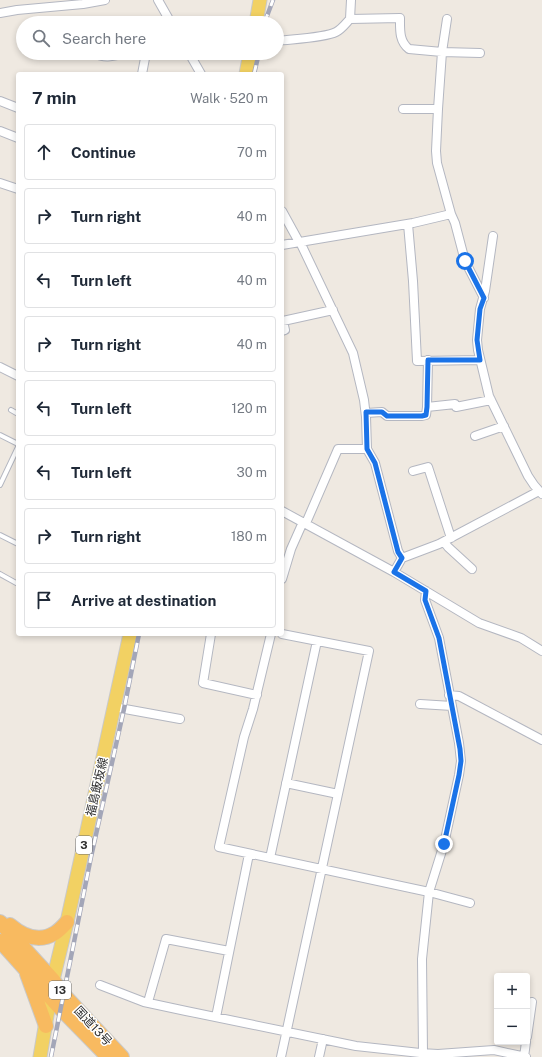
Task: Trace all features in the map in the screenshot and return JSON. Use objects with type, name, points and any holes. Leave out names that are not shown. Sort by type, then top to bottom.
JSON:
[{"type":"highway","points":[[0,915],[16,930],[25,936],[34,938],[50,936],[67,922]]},
{"type":"highway","name":"国道13号","points":[[0,922],[53,980],[63,994],[122,1057]]},
{"type":"highway","name":"国道13号","points":[[0,941],[50,995],[60,1008],[108,1057]]},
{"type":"highway","points":[[24,966],[46,1026]]},
{"type":"main road","points":[[257,16],[260,0]]},
{"type":"main road","points":[[246,72],[249,60]]},
{"type":"main road","name":"福島飯坂線","points":[[40,1057],[53,980],[130,636]]},
{"type":"street","points":[[0,13],[17,10],[76,5],[105,0]]},
{"type":"street","points":[[158,0],[167,16]]},
{"type":"street","points":[[284,40],[323,36],[336,32],[350,18],[351,0]]},
{"type":"street","points":[[350,18],[400,18],[400,34],[405,46],[409,48],[442,52],[480,53]]},
{"type":"street","points":[[447,19],[442,52],[438,109],[436,151],[437,163],[465,261],[484,298]]},
{"type":"street","points":[[142,72],[145,60]]},
{"type":"street","points":[[192,60],[200,72]]},
{"type":"street","points":[[0,101],[16,107]]},
{"type":"street","points":[[403,109],[438,109]]},
{"type":"street","points":[[0,131],[16,137]]},
{"type":"street","points":[[0,183],[16,188]]},
{"type":"street","points":[[284,245],[408,224],[451,214]]},
{"type":"street","points":[[284,215],[333,310],[353,353],[366,412],[367,449],[375,463],[398,552],[402,558]]},
{"type":"street","points":[[408,224],[413,281],[417,360],[480,360]]},
{"type":"street","points":[[394,572],[402,558],[448,540],[540,493],[528,476],[489,396],[480,360],[477,340],[480,309],[484,298],[493,236]]},
{"type":"street","points":[[284,321],[333,310]]},
{"type":"street","points":[[366,412],[382,412],[387,416],[426,415],[428,360]]},
{"type":"street","points":[[0,366],[16,375]]},
{"type":"street","points":[[427,407],[455,404],[456,407],[491,400]]},
{"type":"street","points":[[475,436],[504,426]]},
{"type":"street","points":[[284,571],[291,549],[338,449],[367,449]]},
{"type":"street","points":[[413,471],[428,467],[448,540],[448,547],[472,569]]},
{"type":"street","points":[[284,511],[394,572],[479,623],[521,638],[542,652]]},
{"type":"street","points":[[426,591],[425,600],[439,638],[459,743],[461,761],[444,844],[429,892],[422,959],[428,1055]]},
{"type":"street","points":[[281,1057],[369,651],[284,634]]},
{"type":"street","points":[[211,636],[203,683],[257,695]]},
{"type":"street","points":[[271,636],[257,695],[244,736],[219,847],[429,892],[470,903]]},
{"type":"street","points":[[270,858],[317,641]]},
{"type":"street","points":[[449,695],[459,696],[542,740]]},
{"type":"street","points":[[420,704],[452,706]]},
{"type":"street","points":[[114,707],[180,720]]},
{"type":"street","points":[[286,783],[338,794]]},
{"type":"street","points":[[216,1017],[249,854]]},
{"type":"street","points":[[148,1002],[166,940],[229,952]]},
{"type":"street","points":[[100,984],[148,1002],[356,1046],[428,1055],[494,1050],[525,1057],[526,1045]]},
{"type":"street","points":[[530,1016],[532,1002]]},
{"type":"street","points":[[318,1057],[323,1039]]},
{"type":"lane","points":[[11,410],[16,413]]},
{"type":"lane","points":[[0,435],[16,443]]},
{"type":"lane","points":[[0,485],[16,451]]},
{"type":"lane","points":[[0,535],[16,543]]},
{"type":"lane","points":[[0,574],[16,583]]},
{"type":"railway","points":[[267,16],[273,0]]},
{"type":"railway","points":[[254,72],[257,60]]},
{"type":"railway","points":[[51,1057],[91,857],[139,636]]},
{"type":"route","points":[[444,844],[459,775],[461,761],[459,743],[439,638],[425,600],[426,591],[394,572],[402,558],[398,552],[375,463],[367,449],[366,412],[382,412],[387,416],[426,415],[428,360],[480,360],[477,340],[480,309],[484,298],[465,261]]}]
